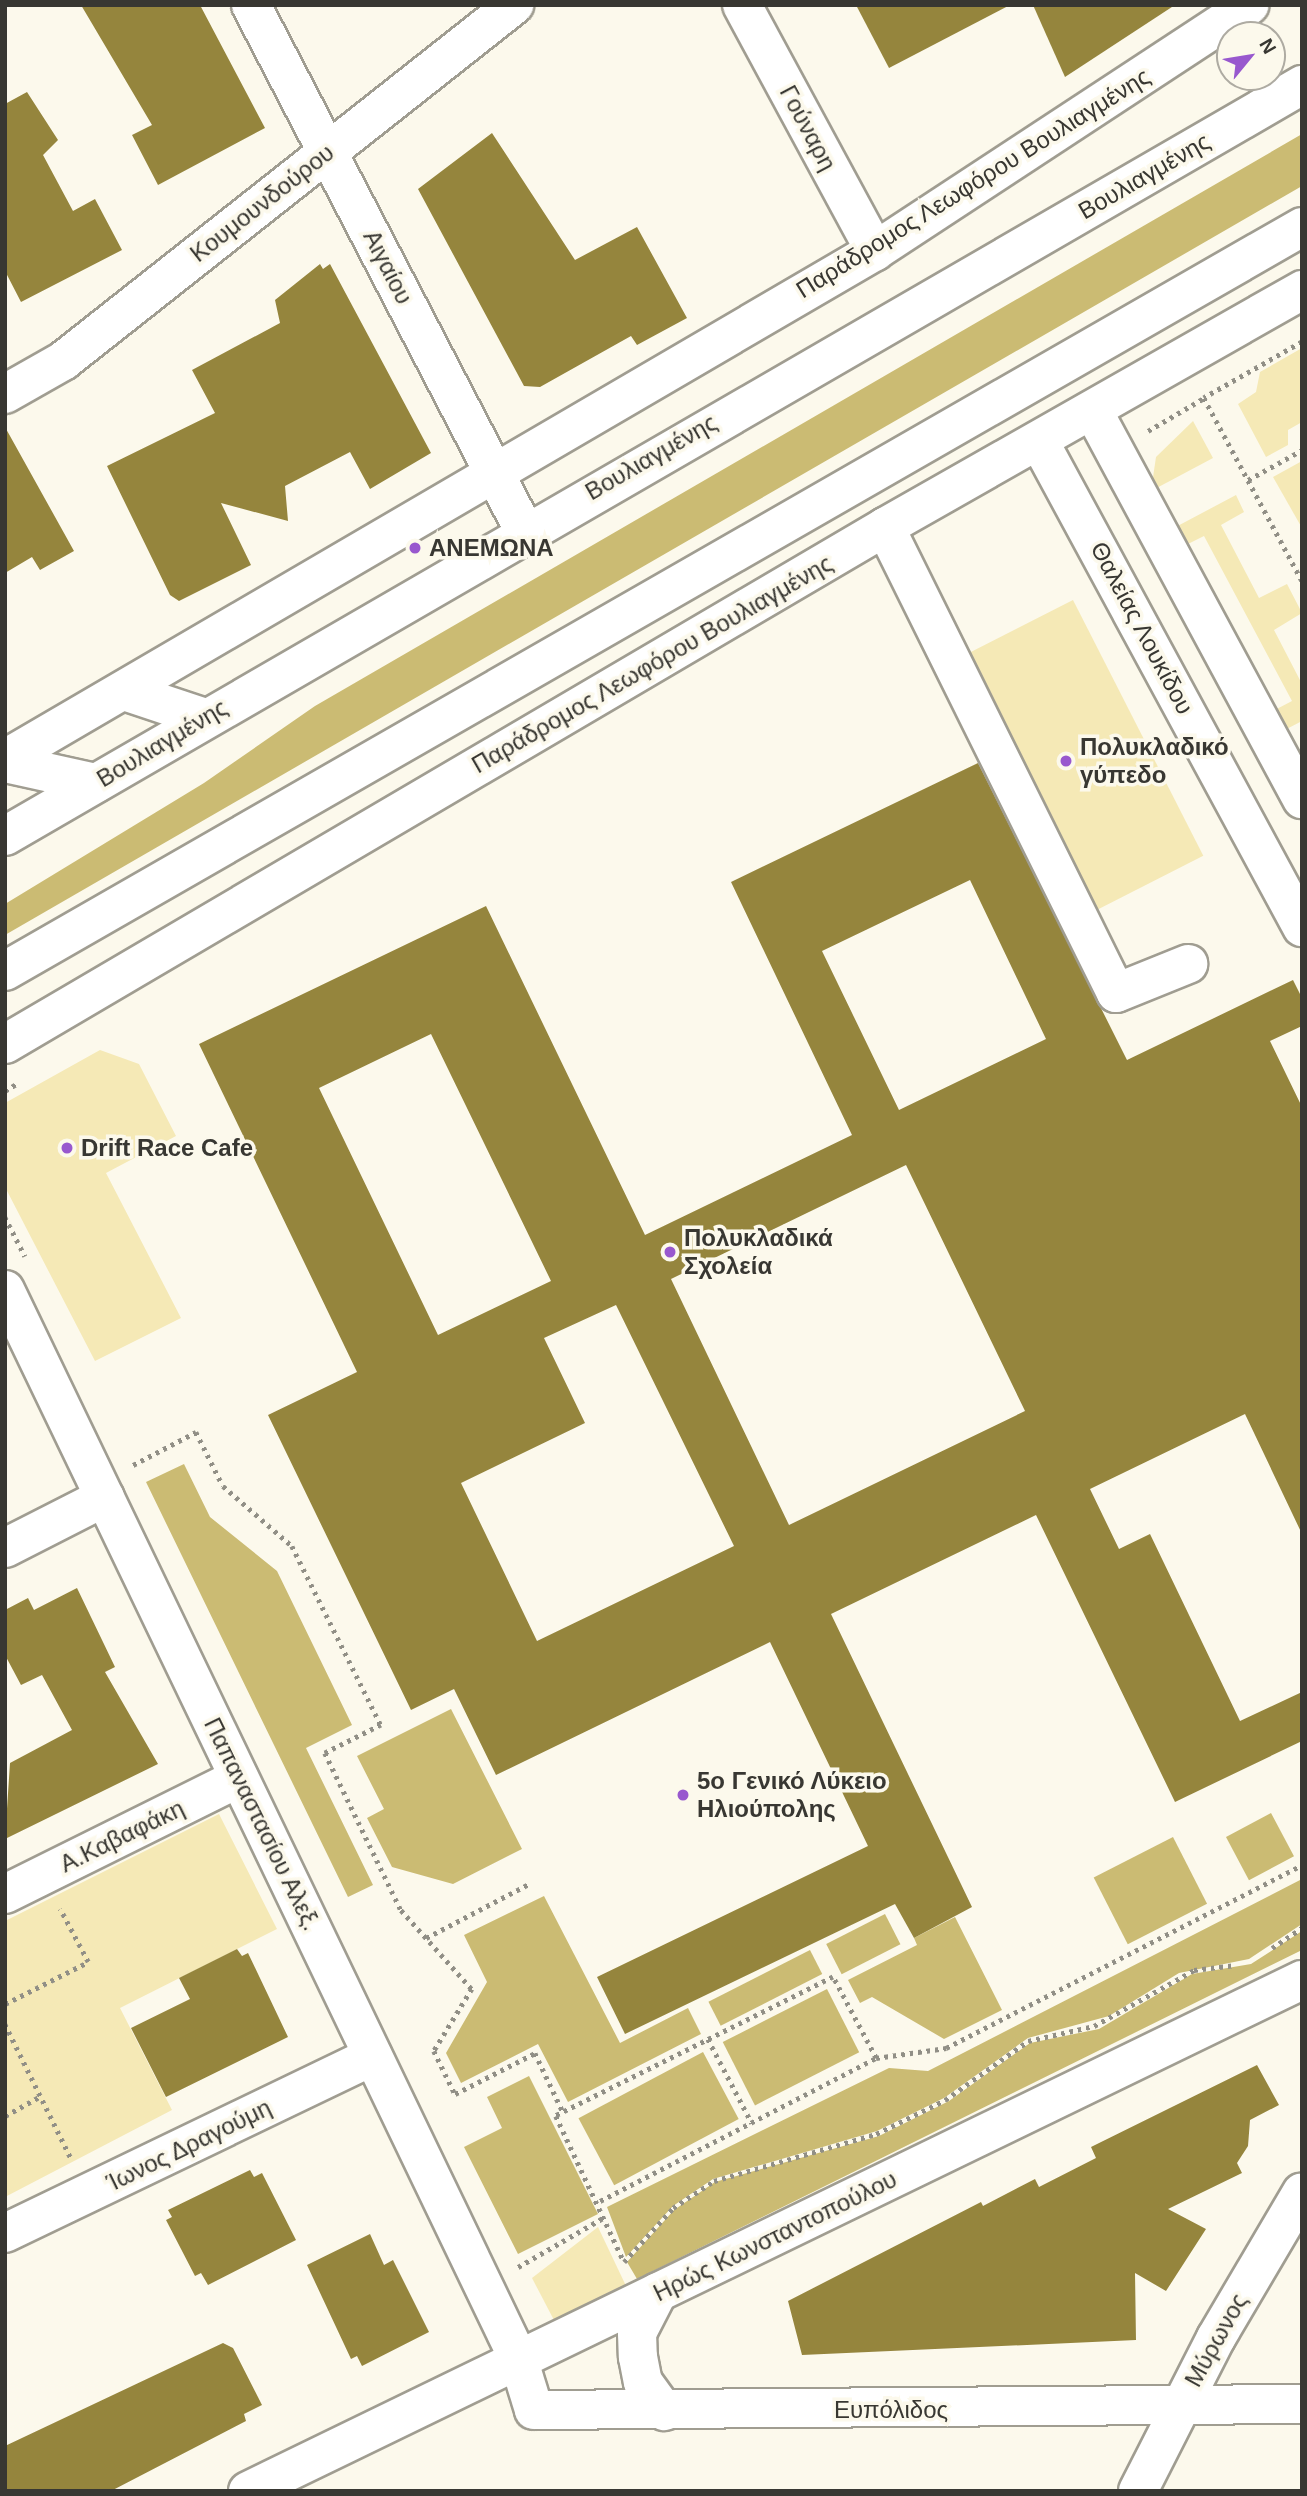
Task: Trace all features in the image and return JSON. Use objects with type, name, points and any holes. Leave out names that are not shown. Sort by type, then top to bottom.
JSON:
[{"type":"street","name":"Αιγαίου","points":[[251,5],[524,530]]},
{"type":"street","name":"Κουμουνδούρου","points":[[5,394],[63,361],[514,5]]},
{"type":"street","name":"Γούναρη","points":[[742,5],[874,251]]},
{"type":"street","name":"Παράδρομος Λεωφόρου Βουλιαγμένης","points":[[5,761],[492,470],[874,251],[1250,5]]},
{"type":"street","name":"Βουλιαγμένης","points":[[5,836],[524,530],[1302,85]]},
{"type":"street","points":[[5,971],[1302,227]]},
{"type":"street","name":"Παράδρομος Λεωφόρου Βουλιαγμένης","points":[[5,1044],[885,527],[1302,290]]},
{"type":"street","points":[[1093,411],[1302,799]]},
{"type":"street","name":"Θαλείας Λουκίδου","points":[[1039,441],[1302,927]]},
{"type":"street","points":[[885,527],[1116,993],[1188,964]]},
{"type":"street","points":[[124,691],[205,718]]},
{"type":"street","points":[[5,761],[96,783]]},
{"type":"street","name":"Παπαναστασίου Αλεξ.","points":[[5,1290],[518,2358]]},
{"type":"street","points":[[5,1548],[105,1497]]},
{"type":"street","name":"Α.Καβαφάκη","points":[[5,1894],[239,1778]]},
{"type":"street","name":"Ηρώς Κωνσταντοπούλου","points":[[248,2491],[518,2358],[1299,1983]]},
{"type":"street","name":"Ίωνος Δραγούμη","points":[[5,2233],[373,2056]]},
{"type":"street","name":"Μύρωνος","points":[[1138,2491],[1178,2409],[1302,2192]]},
{"type":"street","points":[[658,2292],[637,2333],[638,2357],[643,2382],[664,2411]]},
{"type":"street","name":"Ευπόλιδος","points":[[518,2358],[534,2410],[1178,2409],[1302,2404]]},
{"type":"path","points":[[1302,342],[1204,398],[1302,581]]},
{"type":"path","points":[[1248,481],[1302,450]]},
{"type":"path","points":[[138,1478],[132,1465],[196,1432],[223,1486],[292,1546],[381,1725],[325,1753],[401,1910],[472,1989],[433,2050],[455,2094],[535,2053],[563,2112]]},
{"type":"path","points":[[600,2201],[876,2058],[946,2048],[1302,1865]]},
{"type":"path","points":[[5,2004],[88,1962],[42,1876]]},
{"type":"path","points":[[426,1938],[529,1884]]},
{"type":"path","points":[[1258,1956],[1302,1928]]},
{"type":"path","points":[[876,2058],[833,1977],[556,2116],[600,2201],[603,2218],[624,2262],[673,2208],[714,2181],[876,2134],[945,2100],[1028,2041],[1094,2026],[1194,1970],[1249,1962]]},
{"type":"path","points":[[5,2024],[88,2193]]},
{"type":"path","points":[[708,2039],[752,2123]]},
{"type":"path","points":[[5,2116],[41,2096]]},
{"type":"path","points":[[513,2256],[519,2269],[603,2218]]},
{"type":"shaded area","points":[[1302,134],[1302,186],[5,935],[5,904],[204,783],[315,706]]},
{"type":"shaded area","points":[[1302,348],[1302,422],[1288,430],[1288,445],[1266,457],[1238,404],[1256,392],[1260,372]]},
{"type":"shaded area","points":[[1193,421],[1213,458],[1151,491],[1156,457]]},
{"type":"shaded area","points":[[1302,461],[1302,528],[1273,477]]},
{"type":"shaded area","points":[[1236,495],[1244,512],[1221,525],[1259,598],[1287,584],[1302,613],[1274,630],[1302,684],[1302,721],[1279,733],[1269,713],[1292,701],[1204,536],[1180,548],[1170,530]]},
{"type":"shaded area","name":"Πολυκλαδικό γύπεδο","points":[[1073,600],[1203,856],[1069,924],[938,669]]},
{"type":"shaded area","points":[[100,1050],[139,1064],[176,1136],[106,1173],[181,1318],[95,1361],[5,1187],[5,1103]]},
{"type":"shaded area","points":[[184,1464],[210,1517],[277,1571],[352,1725],[306,1748],[373,1885],[348,1897],[146,1482]]},
{"type":"shaded area","points":[[451,1709],[522,1849],[453,1884],[392,1867],[367,1818],[384,1809],[357,1756]]},
{"type":"shaded area","points":[[1271,1813],[1294,1856],[1249,1880],[1226,1837]]},
{"type":"shaded area","points":[[219,1814],[277,1929],[120,2008],[172,2110],[5,2197],[5,1921]]},
{"type":"shaded area","points":[[1173,1837],[1207,1904],[1128,1944],[1094,1877]]},
{"type":"shaded area","points":[[1302,1879],[1302,1924],[1249,1959],[1179,1973],[1109,2016],[1028,2038],[944,2098],[877,2131],[713,2179],[673,2206],[626,2257],[607,2207],[889,2068],[928,2071]]},
{"type":"shaded area","points":[[544,1896],[620,2043],[688,2008],[701,2034],[568,2102],[538,2044],[461,2083],[446,2053],[487,1982],[464,1935]]},
{"type":"shaded area","points":[[885,1914],[900,1944],[842,1974],[826,1944]]},
{"type":"shaded area","points":[[955,1917],[1002,2010],[944,2039],[872,1997],[860,2003],[848,1980],[917,1945],[914,1938]]},
{"type":"shaded area","points":[[1302,1931],[1302,1950],[637,2279],[627,2262],[674,2210],[715,2182],[879,2136],[949,2101],[1030,2043],[1099,2029],[1192,1974],[1251,1964]]},
{"type":"shaded area","points":[[810,1950],[822,1974],[721,2026],[708,2002]]},
{"type":"shaded area","points":[[827,1989],[859,2052],[755,2105],[723,2042]]},
{"type":"shaded area","points":[[703,2052],[739,2119],[614,2185],[579,2118]]},
{"type":"shaded area","points":[[529,2076],[598,2214],[518,2254],[464,2147],[502,2128],[487,2097]]},
{"type":"shaded area","points":[[598,2227],[627,2288],[556,2324],[532,2278]]},
{"type":"building","points":[[81,5],[200,5],[265,128],[158,185],[132,135],[152,125]]},
{"type":"building","points":[[856,5],[1010,5],[889,68]]},
{"type":"building","points":[[1033,5],[1175,5],[1065,77]]},
{"type":"building","points":[[27,92],[58,140],[43,155],[73,211],[95,199],[122,250],[21,302],[5,271],[5,104]]},
{"type":"building","points":[[492,133],[575,260],[637,227],[687,318],[637,345],[631,336],[540,387],[524,386],[418,189]]},
{"type":"building","points":[[320,264],[323,269],[330,264],[431,453],[370,489],[350,452],[285,486],[288,521],[221,503],[251,565],[179,601],[170,595],[107,466],[215,413],[192,370],[280,323],[275,300]]},
{"type":"building","points":[[5,427],[74,551],[40,570],[32,557],[5,573]]},
{"type":"building","points":[[978,763],[1127,1060],[1293,980],[1302,998],[1302,1026],[1270,1041],[1302,1107],[1302,1534],[1245,1414],[1090,1489],[1119,1549],[1150,1534],[1240,1721],[1302,1692],[1302,1741],[1175,1802],[1036,1515],[831,1614],[972,1907],[914,1938],[895,1904],[625,2034],[597,1977],[868,1846],[770,1642],[496,1775],[454,1689],[411,1710],[268,1415],[357,1372],[199,1044],[486,906],[645,1235],[852,1135],[731,882]],"holes":[[[970,880],[1046,1039],[899,1110],[822,951]],[[431,1034],[551,1281],[438,1335],[319,1088]],[[906,1165],[1025,1411],[789,1525],[671,1279]],[[616,1305],[734,1546],[537,1641],[461,1483],[585,1423],[544,1338]]]},
{"type":"building","points":[[77,1588],[115,1667],[105,1672],[158,1764],[5,1839],[10,1763],[72,1730],[42,1675],[21,1685],[5,1655],[5,1610],[28,1598],[34,1610]]},
{"type":"building","points":[[237,1949],[242,1956],[248,1953],[288,2037],[166,2097],[131,2028],[190,1999],[179,1978]]},
{"type":"building","points":[[1257,2065],[1279,2105],[1250,2120],[1248,2146],[1237,2163],[1242,2173],[1168,2209],[1206,2229],[1166,2291],[1135,2273],[1136,2340],[802,2355],[788,2301],[981,2202],[983,2206],[1035,2179],[1039,2187],[1096,2158],[1091,2147]]},
{"type":"building","points":[[250,2170],[254,2177],[262,2173],[296,2240],[208,2285],[201,2273],[195,2276],[166,2220],[172,2217],[168,2210]]},
{"type":"building","points":[[370,2234],[384,2265],[393,2260],[429,2332],[362,2366],[357,2356],[351,2359],[307,2265]]},
{"type":"building","points":[[223,2343],[233,2348],[262,2405],[244,2414],[246,2421],[111,2491],[5,2491],[5,2446]]},
{"type":"place","name":"ΑΝΕΜΩΝΑ","points":[[415,548]]},
{"type":"place","name":"Πολυκλαδικό γύπεδο","points":[[1066,761]]},
{"type":"place","name":"Drift Race Cafe","points":[[67,1148]]},
{"type":"place","name":"Πολυκλαδικά Σχολεία","points":[[670,1252]]},
{"type":"place","name":"5ο Γενικό Λύκειο Ηλιούπολης","points":[[683,1795]]}]
